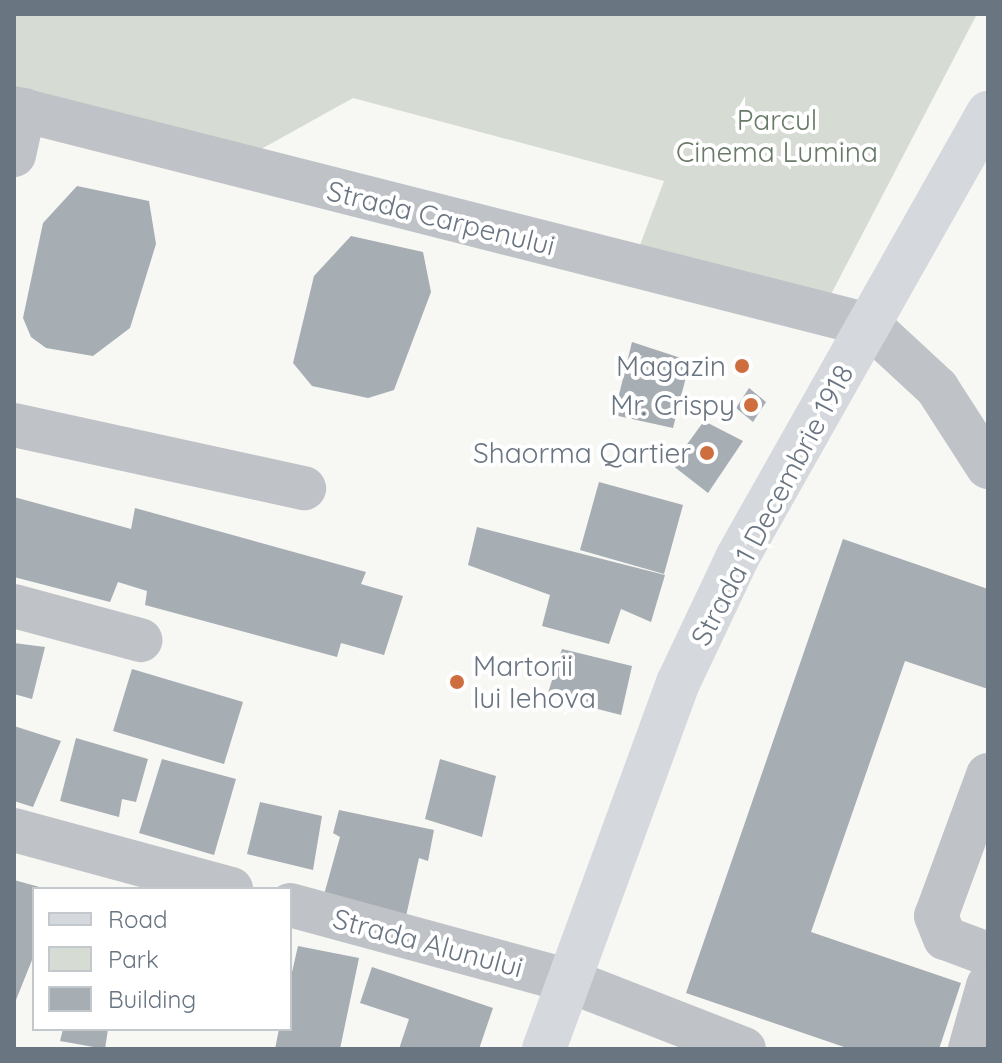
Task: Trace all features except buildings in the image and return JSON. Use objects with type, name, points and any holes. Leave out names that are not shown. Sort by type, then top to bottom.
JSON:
[{"type":"main road","name":"Strada 1 Decembrie 1918","points":[[544,1049],[678,683],[738,556],[988,113]]},
{"type":"street","points":[[14,155],[19,109]]},
{"type":"street","name":"Strada Carpenului","points":[[19,109],[869,325]]},
{"type":"street","points":[[869,325],[937,388],[988,467]]},
{"type":"street","points":[[14,425],[304,488]]},
{"type":"street","points":[[14,606],[140,640]]},
{"type":"street","points":[[988,775],[936,916],[945,938],[988,954]]},
{"type":"street","points":[[14,830],[224,887]]},
{"type":"street","name":"Strada Alunului","points":[[292,906],[567,980],[744,1049]]},
{"type":"street","points":[[970,1049],[988,986]]},
{"type":"green space","name":"Parcul Cinema Lumina","points":[[14,14],[977,14],[827,302],[640,245],[664,181],[353,98],[252,154],[14,95]]},
{"type":"place","name":"Magazin","points":[[742,366]]},
{"type":"place","name":"Mr. Crispy","points":[[751,405]]},
{"type":"place","name":"Shaorma Qartier","points":[[707,453]]},
{"type":"place","name":"Martorii lui Iehova","points":[[457,682]]}]
